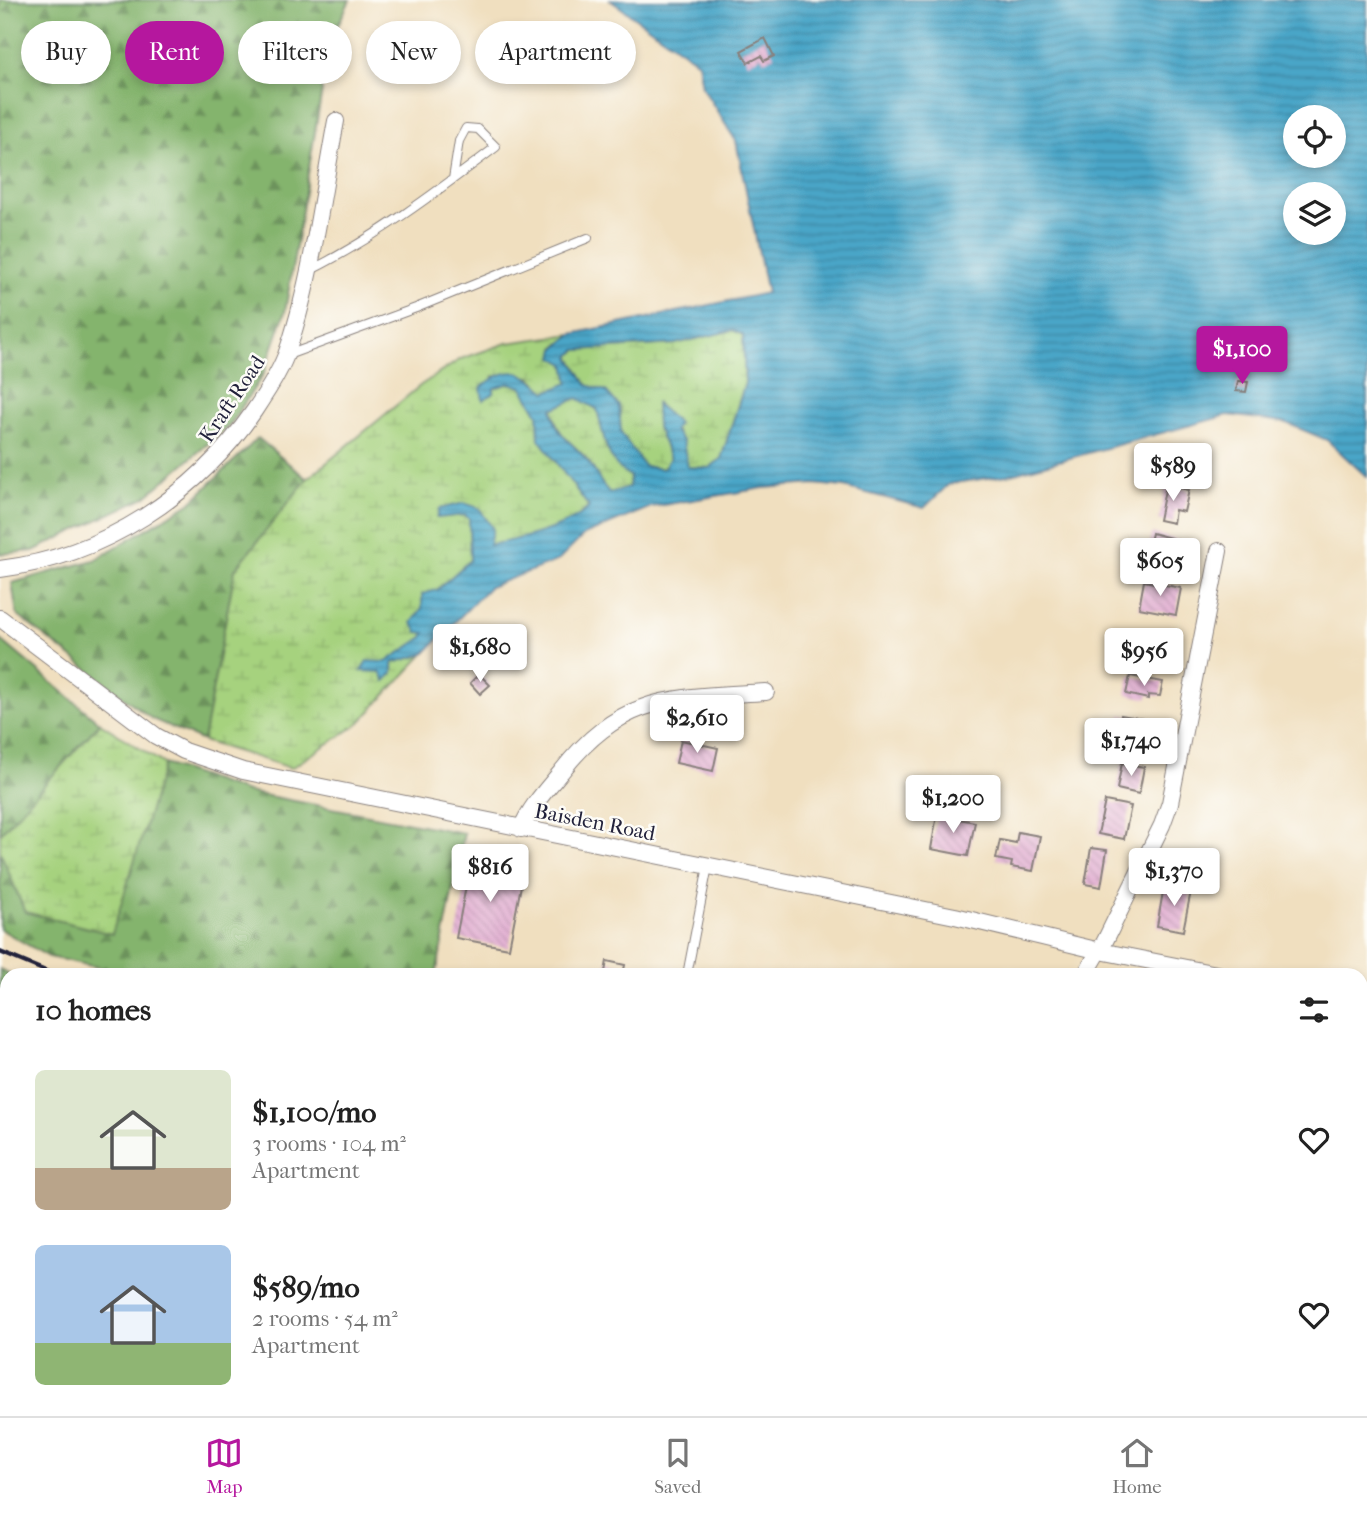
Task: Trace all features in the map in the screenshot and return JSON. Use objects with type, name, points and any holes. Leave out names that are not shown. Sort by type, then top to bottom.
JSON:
[{"type":"street","name":"Kraft Road","points":[[0,569],[21,567],[80,550],[162,506],[193,482],[225,449],[268,389],[285,356],[306,272],[335,121]]},
{"type":"street","points":[[1089,968],[1162,825],[1170,803],[1219,551]]},
{"type":"street","name":"Baisden Road","points":[[0,618],[133,721],[184,751],[273,779],[955,916],[1100,951],[1186,968]]},
{"type":"street","points":[[521,828],[528,813],[570,760],[600,730],[622,716],[637,708],[674,698],[766,692]]},
{"type":"lane","points":[[306,272],[350,250],[404,216],[496,147],[478,129],[466,128],[459,141],[453,179]]},
{"type":"lane","points":[[285,356],[416,308],[588,237]]},
{"type":"lane","points":[[688,968],[708,866]]},
{"type":"green space","points":[[0,0],[350,0],[340,21],[238,21],[238,84],[318,84],[322,90],[285,312],[264,373],[230,425],[145,497],[33,551],[0,554]]},
{"type":"green space","points":[[733,330],[743,335],[745,383],[721,459],[709,468],[687,467],[683,442],[657,404],[657,427],[670,458],[663,469],[644,466],[621,433],[619,406],[606,391],[587,385],[570,356],[577,350],[675,344]]},
{"type":"green space","points":[[572,334],[555,348],[565,364],[569,383],[546,393],[531,377],[494,376],[494,388],[510,383],[522,387],[538,414],[539,439],[589,507],[569,522],[528,537],[488,546],[479,508],[438,517],[465,515],[469,519],[470,560],[437,590],[424,637],[386,662],[367,662],[362,671],[424,654],[358,724],[291,768],[203,741],[235,570],[307,479],[421,385],[461,359],[507,343]]},
{"type":"green space","points":[[578,397],[597,409],[607,449],[630,476],[629,487],[610,493],[606,490],[589,462],[559,429],[552,409]]},
{"type":"green space","points":[[258,438],[307,479],[235,570],[203,741],[152,719],[17,615],[12,583],[94,560],[190,503]]},
{"type":"green space","points":[[0,639],[100,723],[0,834]]},
{"type":"green space","points":[[100,723],[164,764],[112,934],[25,912],[0,851],[0,834]]},
{"type":"green space","points":[[164,764],[247,792],[464,833],[437,968],[102,968],[49,957],[0,929],[0,851],[25,912],[111,933]]},
{"type":"water","points":[[610,0],[1367,0],[1367,477],[1327,440],[1284,422],[1228,415],[1007,475],[949,484],[924,508],[844,487],[814,484],[763,488],[651,507],[584,535],[559,560],[489,587],[424,654],[393,663],[393,673],[385,681],[380,672],[361,671],[367,661],[386,662],[423,637],[425,633],[418,632],[412,623],[422,608],[422,594],[437,590],[470,560],[469,519],[465,515],[437,518],[439,509],[464,503],[479,508],[493,529],[489,545],[556,527],[589,507],[539,439],[538,414],[522,387],[510,383],[494,388],[494,393],[483,400],[481,388],[499,375],[515,372],[530,378],[546,392],[569,383],[565,364],[553,357],[555,349],[572,334],[767,293],[736,141],[702,87],[698,62]],"holes":[[[733,330],[743,335],[745,383],[721,459],[709,468],[688,467],[683,442],[674,430],[678,423],[656,404],[657,427],[670,458],[663,469],[644,466],[621,433],[619,406],[606,391],[587,385],[570,357],[576,350],[675,344]],[[577,398],[597,409],[607,447],[616,464],[630,476],[629,487],[610,493],[588,462],[557,427],[552,409]]]},
{"type":"building","points":[[765,38],[774,56],[764,61],[761,56],[748,63],[741,51]]},
{"type":"building","points":[[1238,381],[1248,382],[1246,392],[1236,391]]},
{"type":"building","points":[[1166,485],[1189,490],[1184,512],[1175,510],[1173,523],[1159,520]]},
{"type":"building","points":[[1152,533],[1178,540],[1170,573],[1144,567]]},
{"type":"building","points":[[1144,581],[1181,588],[1176,615],[1139,608]]},
{"type":"building","points":[[1145,629],[1169,633],[1163,660],[1140,656]]},
{"type":"building","points":[[479,674],[490,685],[480,694],[470,683]]},
{"type":"building","points":[[1130,676],[1163,682],[1160,696],[1148,695],[1148,699],[1126,694]]},
{"type":"building","points":[[1121,715],[1155,721],[1150,748],[1117,742]]},
{"type":"building","points":[[681,740],[718,748],[713,771],[676,763]]},
{"type":"building","points":[[1122,763],[1144,767],[1139,794],[1117,789]]},
{"type":"building","points":[[1105,801],[1131,806],[1124,839],[1098,834]]},
{"type":"building","points":[[937,815],[975,822],[968,856],[931,849]]},
{"type":"building","points":[[1018,832],[1040,836],[1033,871],[1011,867],[1012,862],[996,859],[1000,840],[1016,843]]},
{"type":"building","points":[[1091,848],[1107,850],[1101,887],[1085,884]]},
{"type":"building","points":[[471,860],[524,870],[509,948],[456,938]]},
{"type":"building","points":[[1164,886],[1191,891],[1183,931],[1157,926]]},
{"type":"building","points":[[607,961],[625,965],[624,968],[606,968]]},
{"type":"railway","points":[[0,952],[38,968]]}]
